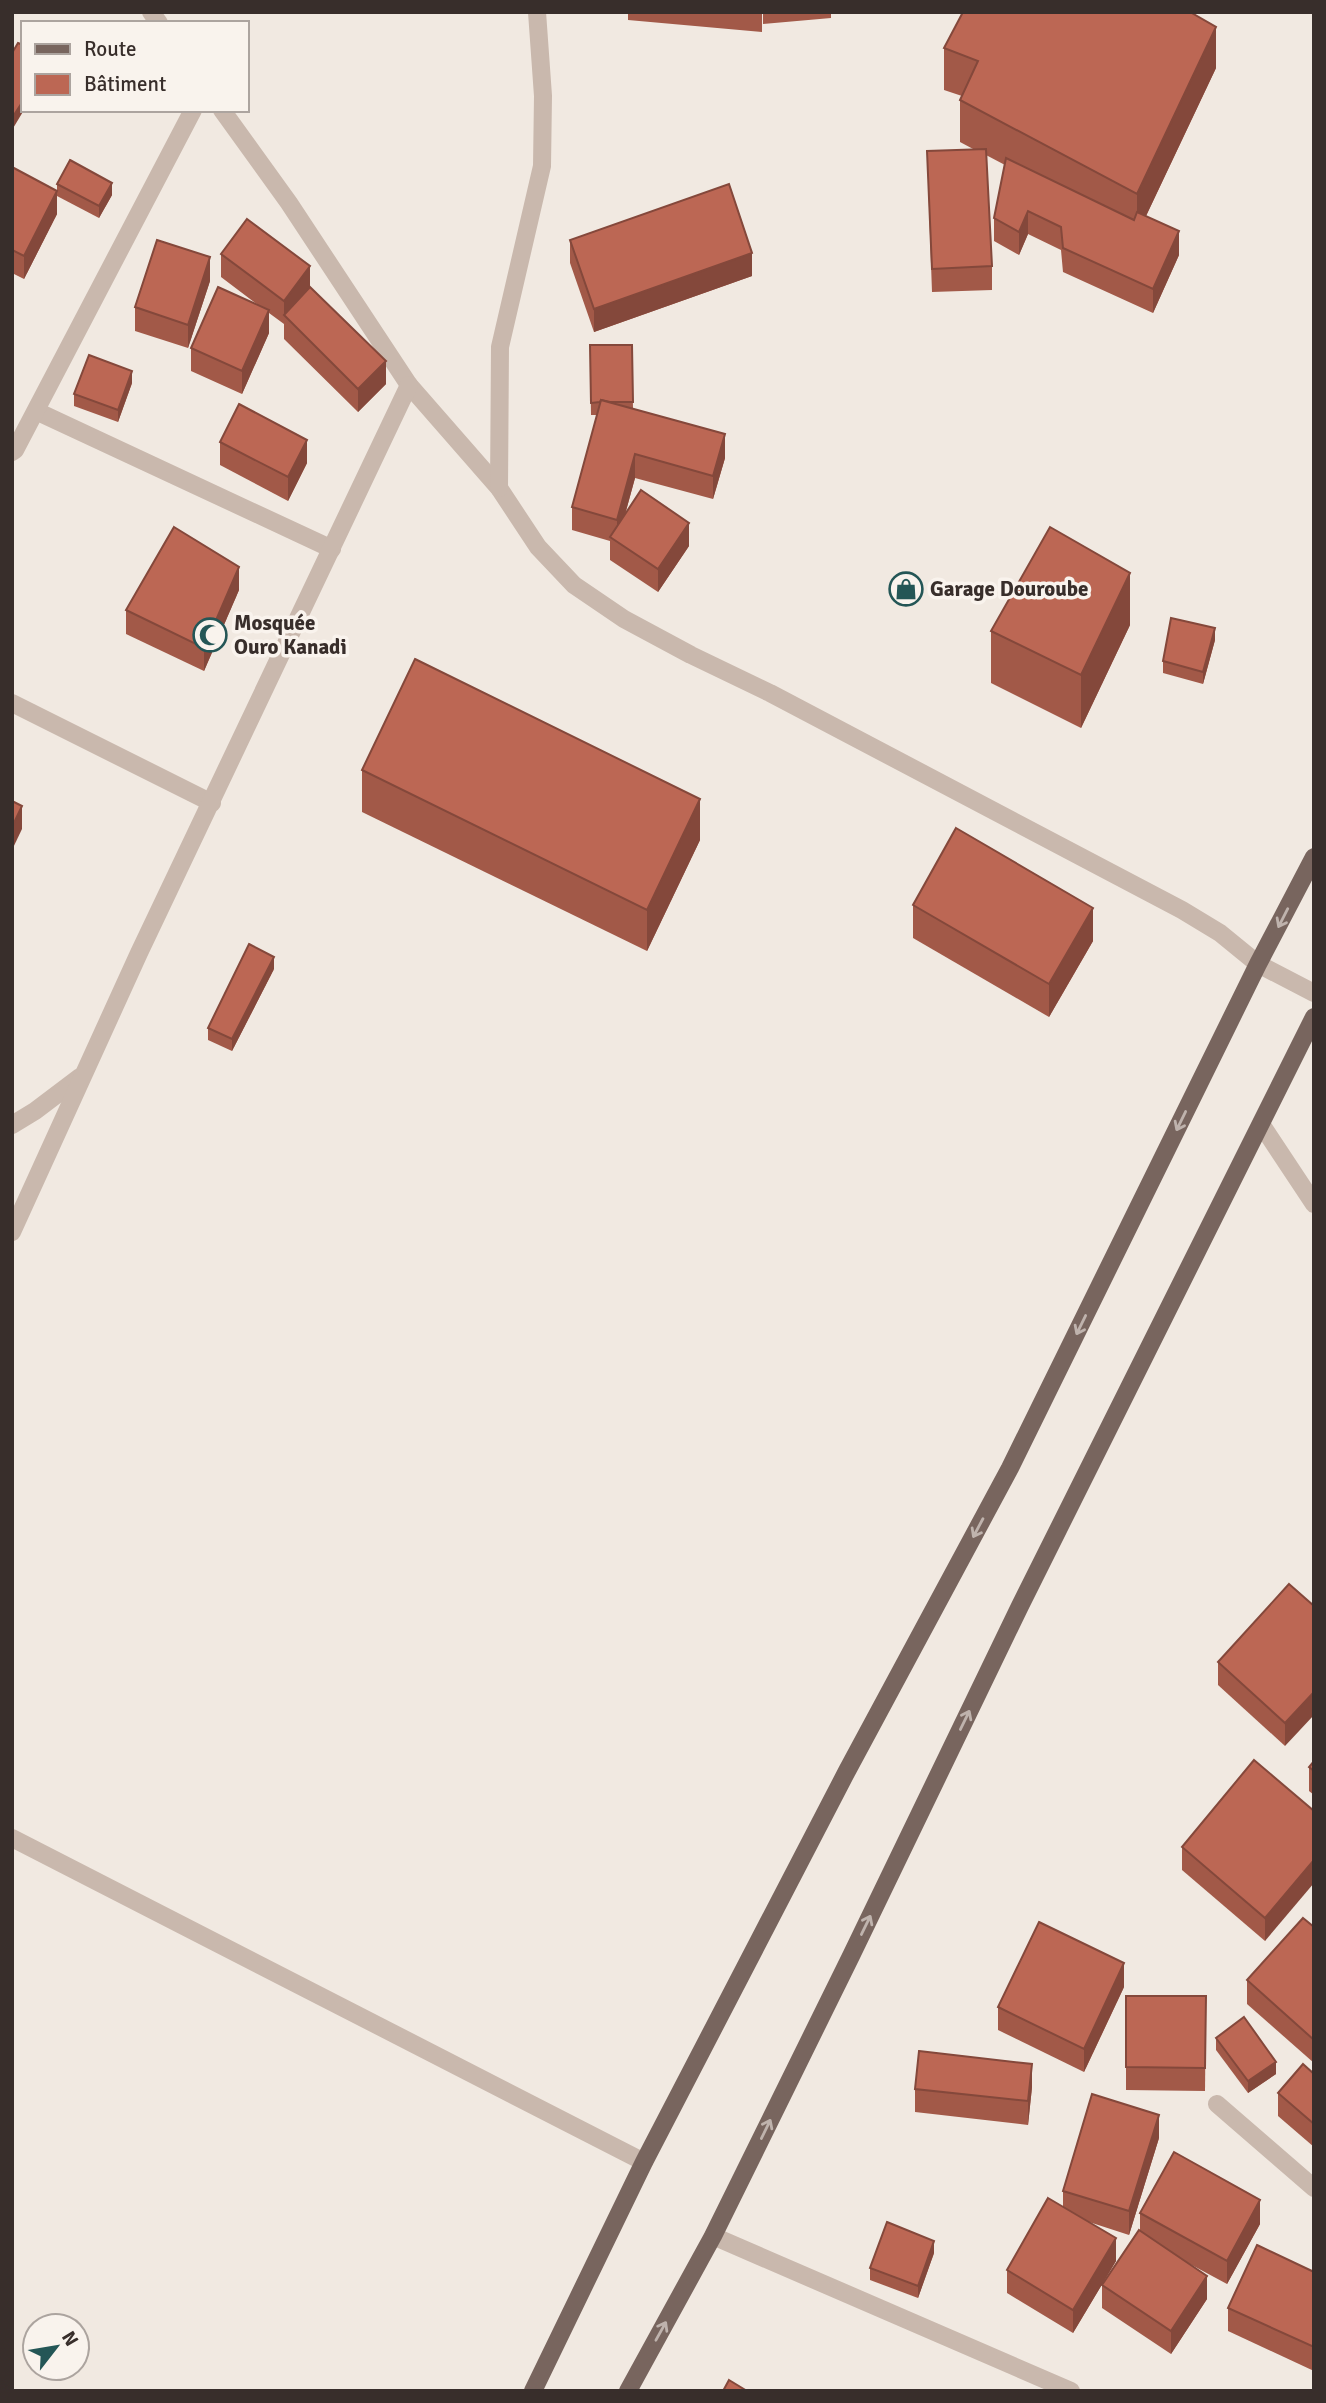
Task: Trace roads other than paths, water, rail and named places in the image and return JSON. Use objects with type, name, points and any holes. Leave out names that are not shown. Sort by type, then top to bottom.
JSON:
[{"type":"main road","points":[[533,2391],[645,2162],[847,1771],[1010,1468],[1258,964],[1314,857]]},
{"type":"main road","points":[[628,2391],[713,2236],[1020,1606],[1314,1017]]},
{"type":"street","points":[[499,488],[500,347],[542,166],[543,96],[537,12]]},
{"type":"street","points":[[12,452],[36,411],[191,112]]},
{"type":"street","points":[[223,112],[289,203],[410,385],[499,488],[538,547],[574,585],[624,619],[1182,910],[1220,933],[1258,964],[1314,993]]},
{"type":"street","points":[[12,1232],[83,1075],[410,385]]},
{"type":"street","points":[[36,411],[332,549]]},
{"type":"street","points":[[12,703],[212,803]]},
{"type":"street","points":[[12,1125],[83,1075]]},
{"type":"street","points":[[1261,1124],[1314,1204]]},
{"type":"street","points":[[12,1838],[645,2162]]},
{"type":"street","points":[[1217,2104],[1314,2188]]},
{"type":"street","points":[[713,2236],[1071,2391]]},
{"type":"place","name":"Garage Douroube","points":[[906,589]]},
{"type":"place","name":"Mosquée Ouro Kanadi","points":[[210,635]]}]
